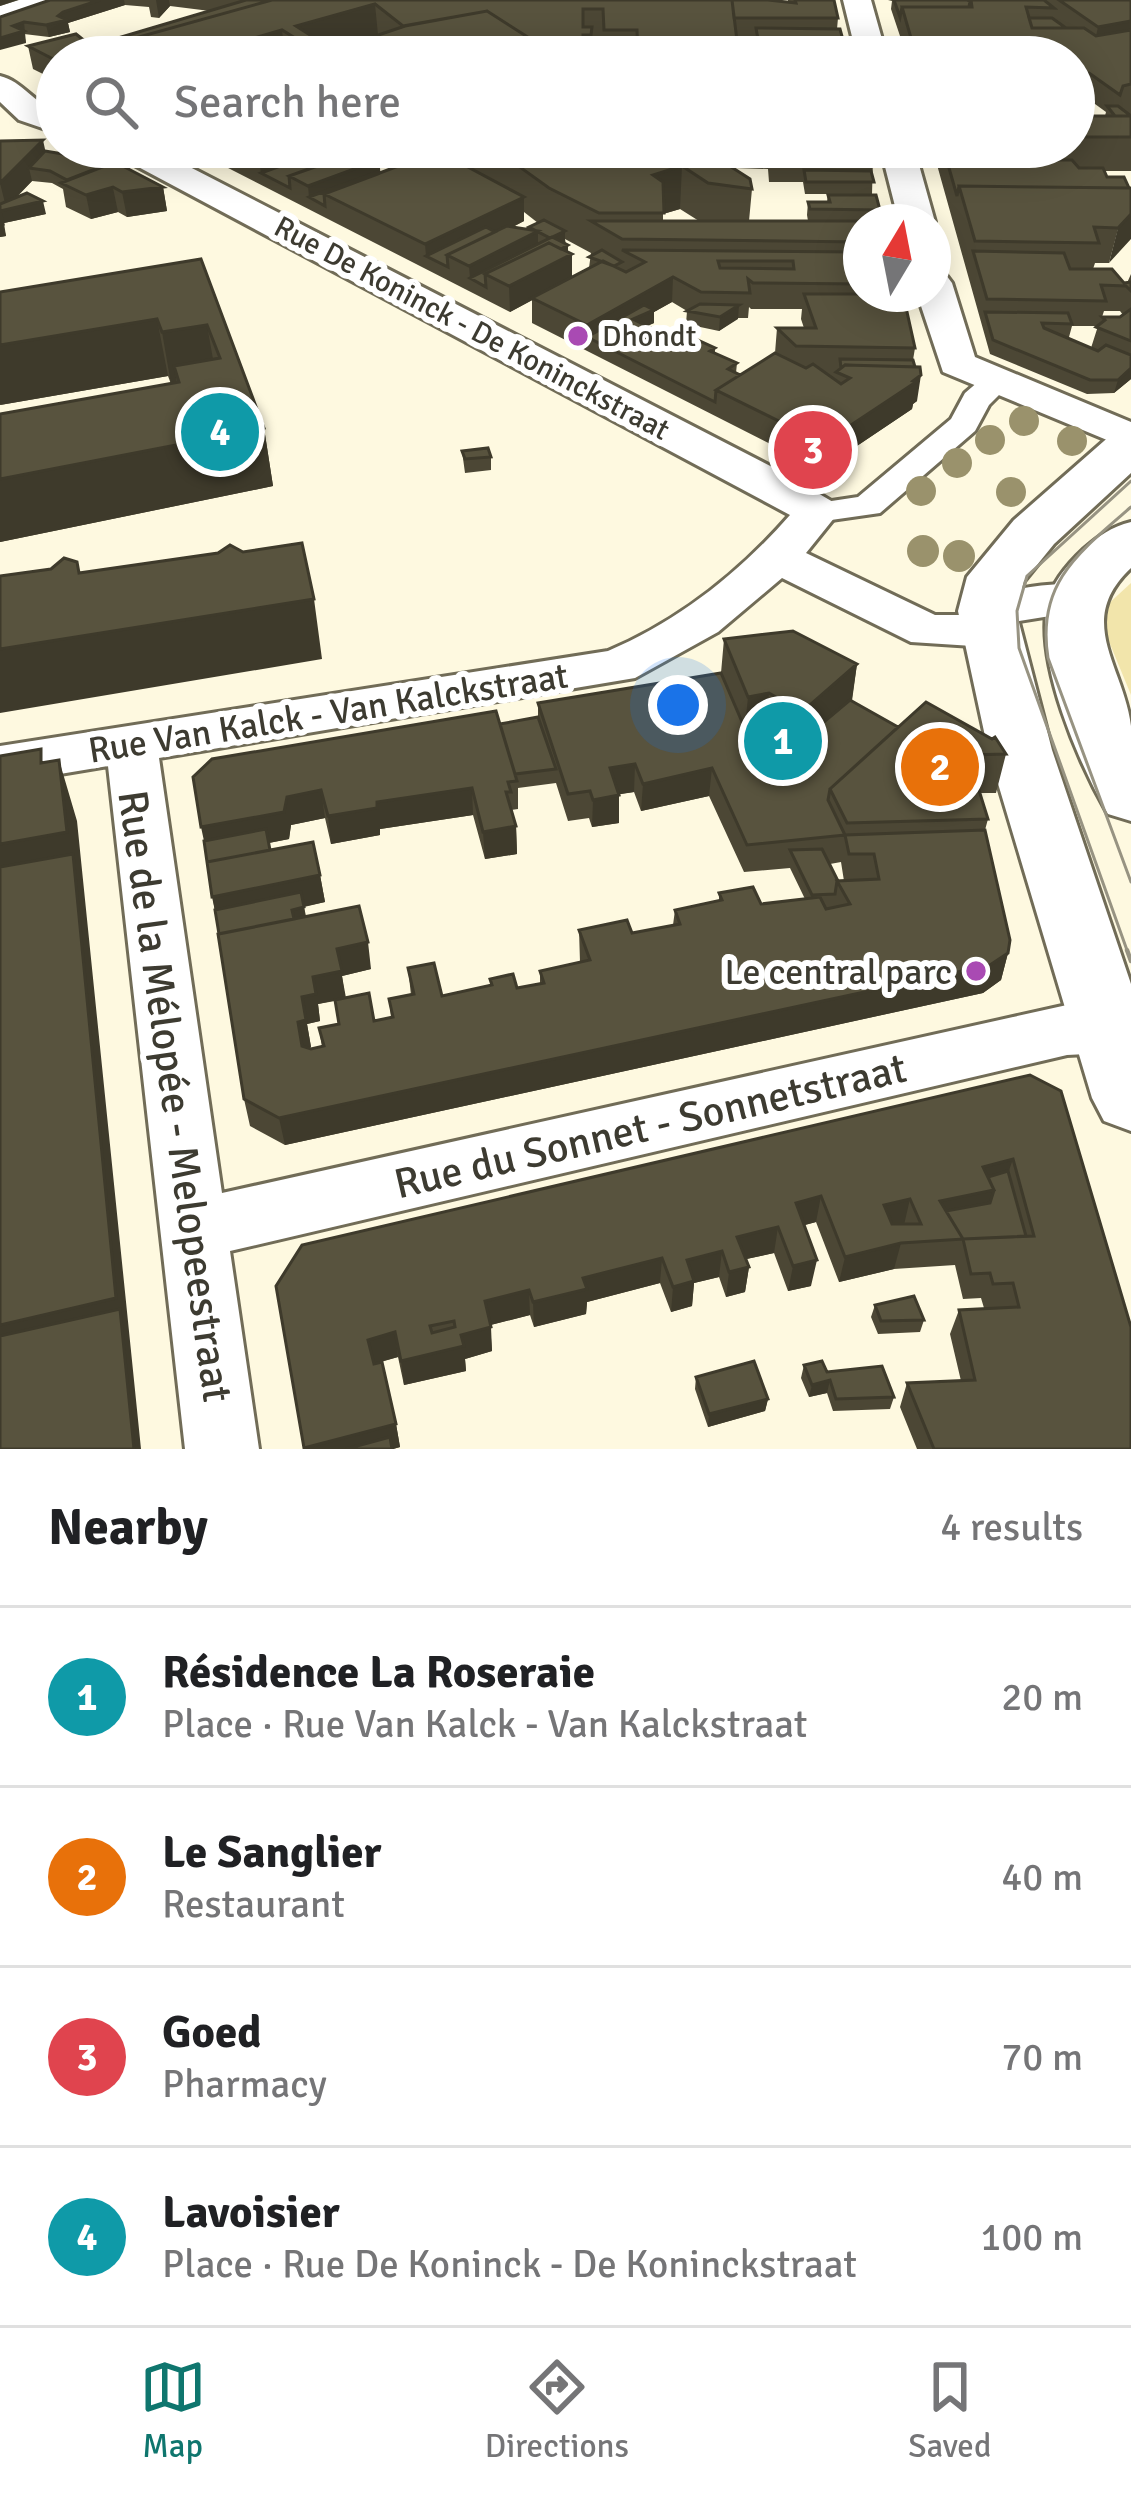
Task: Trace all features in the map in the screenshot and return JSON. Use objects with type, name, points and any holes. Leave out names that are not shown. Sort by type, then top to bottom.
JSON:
[{"type":"street","points":[[0,16],[48,0]]},
{"type":"street","points":[[857,0],[866,36]]},
{"type":"street","points":[[0,85],[29,121]]},
{"type":"street","name":"Rue De Koninck - De Koninckstraat","points":[[166,168],[817,512]]},
{"type":"street","points":[[903,168],[912,204]]},
{"type":"street","points":[[940,312],[952,358],[966,370],[1131,441],[1034,532],[995,578],[987,621],[1106,1028],[1131,1098]]},
{"type":"street","points":[[817,512],[868,506],[964,424],[976,400],[997,382]]},
{"type":"street","name":"Rue Van Kalck - Van Kalckstraat","points":[[0,765],[618,666],[653,652],[779,558],[817,512]]},
{"type":"street","points":[[1131,539],[1099,566],[1077,598],[1074,644],[1131,797]]},
{"type":"street","points":[[779,558],[928,632],[1077,598]]},
{"type":"street","name":"Rue de la Mélopée - Melopeestraat","points":[[131,744],[222,1449]]},
{"type":"street","name":"Rue du Sonnet - Sonnetstraat","points":[[194,1229],[1067,1030],[1106,1028]]},
{"type":"shaded area","points":[[1131,583],[1131,695],[1101,622],[1106,606]]},
{"type":"building","points":[[50,0],[100,0],[58,16],[67,20],[46,25],[24,22],[13,26],[24,31],[0,38],[0,17]]},
{"type":"building","points":[[246,0],[272,0],[143,36],[125,36]]},
{"type":"building","points":[[272,0],[732,0],[736,36],[637,36],[637,30],[604,30],[603,9],[583,9],[583,27],[592,27],[591,35],[583,36],[526,36],[487,11],[403,26],[375,4],[296,26],[312,36],[292,36],[282,30],[261,36],[143,36]]},
{"type":"building","points":[[732,0],[834,0],[838,18],[734,18]]},
{"type":"building","points":[[894,0],[970,1],[969,7],[902,7],[900,17]]},
{"type":"building","points":[[971,0],[1044,0],[1054,8],[1026,7],[1032,28],[1084,28],[1096,36],[1131,30],[1131,84],[1123,86],[1120,95],[1095,77],[1095,36],[910,36],[902,7],[972,7]]},
{"type":"building","points":[[1059,0],[1131,0],[1131,21],[1098,27]]},
{"type":"building","points":[[487,11],[526,36],[375,36]]},
{"type":"building","points":[[1029,18],[1052,18],[1066,28],[1032,28]]},
{"type":"building","points":[[756,28],[840,29],[842,36],[757,36]]},
{"type":"building","points":[[1107,106],[1118,106],[1131,116],[1115,116]]},
{"type":"building","points":[[1095,116],[1131,116],[1131,137],[1095,137]]},
{"type":"building","points":[[36,140],[36,147],[0,183],[0,141]]},
{"type":"building","points":[[36,161],[36,168],[98,168],[67,180],[29,168]]},
{"type":"building","points":[[100,168],[127,168],[163,187],[122,192],[113,187],[86,195],[61,183]]},
{"type":"building","points":[[275,168],[312,168],[289,176],[290,188],[261,173]]},
{"type":"building","points":[[311,168],[357,168],[308,186],[289,176]]},
{"type":"building","points":[[393,168],[470,168],[524,197],[425,244],[324,194]]},
{"type":"building","points":[[521,168],[676,168],[653,175],[663,182],[664,213],[599,213]]},
{"type":"building","points":[[685,168],[733,168],[750,179],[752,189],[708,183]]},
{"type":"building","points":[[949,168],[1103,168],[1107,177],[1124,177],[1129,188],[959,186],[957,196]]},
{"type":"building","points":[[804,170],[871,171],[874,182],[806,182]]},
{"type":"building","points":[[377,172],[324,194],[325,206],[309,197]]},
{"type":"building","points":[[959,186],[1131,188],[1131,214],[1118,228],[1094,227],[1099,243],[975,241]]},
{"type":"building","points":[[27,193],[43,201],[0,211],[0,204]]},
{"type":"building","points":[[828,195],[876,195],[878,204],[810,209],[808,202],[830,202]]},
{"type":"building","points":[[544,220],[565,231],[550,238],[529,227]]},
{"type":"building","points":[[591,221],[843,221],[843,242],[622,239]]},
{"type":"building","points":[[507,226],[538,231],[469,266],[447,255]]},
{"type":"building","points":[[486,227],[495,232],[447,255],[448,267],[426,256]]},
{"type":"building","points":[[552,237],[568,245],[561,249],[549,243],[485,274],[486,287],[470,278]]},
{"type":"building","points":[[549,243],[572,254],[509,286],[485,274]]},
{"type":"building","points":[[602,250],[622,262],[614,266],[589,257]]},
{"type":"building","points":[[622,250],[843,252],[843,284],[753,283],[748,279],[750,293],[701,292],[673,277],[587,325],[532,298],[603,261],[626,272],[645,262]],"holes":[[[718,261],[793,261],[794,269],[720,268]]]},
{"type":"building","points":[[973,251],[1064,253],[1070,269],[1112,269],[1124,283],[1131,282],[1131,291],[1126,286],[1101,285],[1106,301],[987,299]]},
{"type":"building","points":[[201,259],[264,428],[0,479],[0,414],[179,382],[174,366],[220,358],[207,325],[162,332],[157,319],[0,345],[0,292]]},
{"type":"building","points":[[804,294],[843,294],[843,312],[907,312],[915,348],[796,346],[777,328],[816,328]]},
{"type":"building","points":[[700,304],[739,305],[720,317],[687,311]]},
{"type":"building","points":[[644,305],[654,310],[633,319],[659,332],[678,331],[737,363],[728,369],[740,375],[716,390],[715,402],[587,337]]},
{"type":"building","points":[[1131,309],[1131,341],[1096,327],[1105,320],[1102,317],[1120,317]]},
{"type":"building","points":[[985,312],[1068,313],[1072,324],[1042,323],[1044,328],[1098,351],[1106,345],[1131,355],[1131,368],[1118,380],[1090,380],[993,340]]},
{"type":"building","points":[[775,353],[806,368],[813,364],[841,384],[850,378],[836,372],[845,365],[920,367],[921,375],[839,433],[805,434],[716,390]]},
{"type":"building","points":[[840,359],[913,360],[915,367],[841,368]]},
{"type":"building","points":[[488,448],[491,457],[465,459],[462,451]]},
{"type":"building","points":[[302,543],[314,599],[0,649],[0,576],[51,569],[64,558],[77,562],[79,573],[218,553],[230,545],[243,552]]},
{"type":"building","points":[[793,631],[857,664],[802,712],[769,693],[748,697],[724,639]]},
{"type":"building","points":[[721,673],[761,766],[769,768],[850,700],[898,727],[830,789],[828,800],[845,835],[747,845],[712,768],[643,784],[635,764],[610,768],[619,795],[593,800],[590,791],[568,794],[538,703]]},
{"type":"building","points":[[926,702],[995,737],[1006,754],[968,755],[988,819],[847,823],[830,789]]},
{"type":"building","points":[[496,711],[517,781],[508,782],[511,792],[506,792],[516,826],[483,832],[472,788],[377,802],[377,808],[328,816],[321,790],[287,797],[284,812],[201,827],[193,777],[212,759]]},
{"type":"building","points":[[538,717],[556,769],[515,774],[500,724]]},
{"type":"building","points":[[41,749],[41,763],[59,760],[67,832],[0,844],[0,756]]},
{"type":"building","points":[[266,829],[270,850],[207,862],[204,841]]},
{"type":"building","points":[[985,830],[1010,940],[1008,953],[990,965],[279,1118],[244,1099],[218,934],[359,906],[368,942],[337,949],[342,971],[313,977],[316,994],[302,997],[306,1020],[298,1022],[302,1046],[311,1049],[324,1046],[319,1028],[339,1024],[335,1000],[369,993],[374,1021],[393,1017],[389,999],[414,994],[408,968],[434,963],[442,996],[492,985],[490,979],[513,974],[517,988],[544,983],[540,971],[590,960],[579,930],[627,920],[632,933],[680,924],[675,910],[722,900],[719,893],[753,887],[761,904],[820,897],[826,909],[850,904],[837,881],[879,879],[874,854],[849,854],[845,835]]},
{"type":"building","points":[[313,842],[320,875],[212,897],[207,862]]},
{"type":"building","points":[[822,849],[838,881],[835,894],[812,895],[790,850]]},
{"type":"building","points":[[73,854],[116,1298],[0,1325],[0,867]]},
{"type":"building","points":[[301,892],[304,907],[292,910],[294,919],[219,934],[215,910]]},
{"type":"building","points":[[1030,1075],[1061,1091],[1131,1327],[1131,1449],[934,1449],[907,1383],[975,1380],[959,1310],[1019,1307],[1013,1283],[993,1284],[990,1273],[971,1274],[963,1239],[901,1243],[845,1257],[821,1196],[796,1203],[817,1260],[793,1266],[778,1227],[737,1237],[749,1267],[729,1272],[722,1251],[687,1260],[694,1281],[673,1287],[662,1258],[583,1278],[587,1289],[533,1302],[529,1290],[485,1301],[491,1327],[461,1335],[464,1346],[401,1361],[395,1332],[368,1340],[374,1364],[382,1362],[396,1424],[304,1448],[276,1286],[302,1245]],"holes":[[[1013,1159],[1034,1236],[963,1239],[940,1201],[994,1190],[983,1167]],[[910,1199],[921,1224],[892,1224],[884,1205]],[[454,1321],[455,1327],[432,1333],[430,1326]]]},
{"type":"building","points":[[1008,1171],[1026,1236],[963,1239],[946,1211],[990,1203],[994,1190],[988,1177]]},
{"type":"building","points":[[914,1296],[924,1320],[881,1321],[875,1305]]},
{"type":"building","points":[[120,1309],[134,1449],[0,1449],[0,1336]]},
{"type":"building","points":[[754,1361],[768,1399],[709,1414],[696,1377]]},
{"type":"building","points":[[822,1361],[827,1372],[882,1366],[894,1397],[836,1399],[830,1380],[812,1385],[804,1365]]},
{"type":"building","points":[[390,1437],[392,1449],[346,1449]]},
{"type":"tram line","points":[[1128,953],[1019,648],[1017,611],[1027,576],[1131,481]]},
{"type":"tram line","points":[[1131,507],[1066,571],[1055,589],[1046,632],[1048,658],[1131,882]]},
{"type":"tram line","points":[[1127,950],[1131,961]]},
{"type":"place","name":"Dhondt","points":[[578,336]]},
{"type":"place","name":"Lavoisier","points":[[220,432]]},
{"type":"place","name":"Goed","points":[[813,450]]},
{"type":"place","name":"Résidence La Roseraie","points":[[783,741]]},
{"type":"place","name":"Le Sanglier","points":[[940,767]]},
{"type":"place","name":"Le central parc","points":[[976,971]]}]
